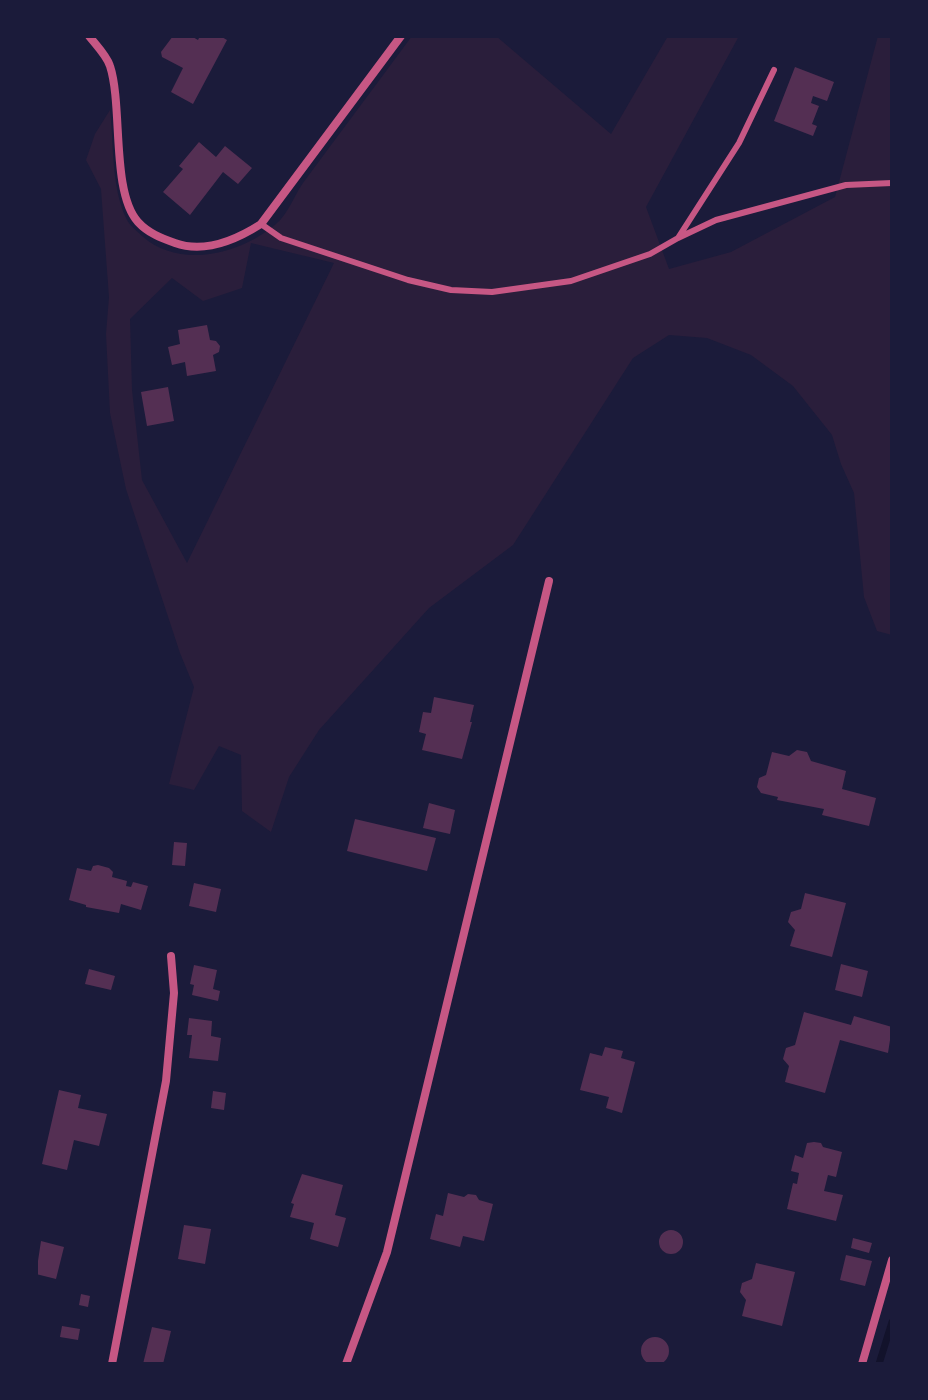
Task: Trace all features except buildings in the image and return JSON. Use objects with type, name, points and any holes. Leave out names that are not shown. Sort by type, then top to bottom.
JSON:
[{"type":"street","points":[[89,36],[110,65],[126,197],[136,220],[155,236],[181,245],[208,247],[238,239],[261,224],[401,36]]},
{"type":"street","points":[[346,1364],[387,1252],[549,581]]},
{"type":"street","points":[[112,1364],[166,1081],[174,993],[171,956]]},
{"type":"street","points":[[862,1364],[892,1260]]},
{"type":"lane","points":[[678,238],[739,143],[774,70]]},
{"type":"lane","points":[[261,224],[281,238],[408,280],[451,290],[478,292],[571,281],[650,254],[716,220],[846,185],[892,183]]},
{"type":"shaded area","points":[[412,36],[496,36],[611,134],[668,36],[739,36],[646,207],[669,269],[731,252],[835,197],[878,36],[892,36],[892,635],[877,631],[864,597],[854,493],[832,435],[793,386],[751,355],[707,338],[669,335],[633,358],[513,545],[429,608],[319,730],[289,777],[271,832],[242,811],[241,755],[219,746],[194,790],[169,784],[194,687],[126,489],[110,413],[106,334],[109,297],[101,189],[86,160],[95,134],[110,110],[118,192],[131,225],[157,246],[174,253],[210,254],[228,250],[262,235],[280,220],[303,183]],"holes":[[[251,243],[334,263],[187,563],[142,480],[132,390],[130,319],[172,278],[203,301],[242,288]]]},
{"type":"waterway","points":[[879,1364],[892,1322]]}]
